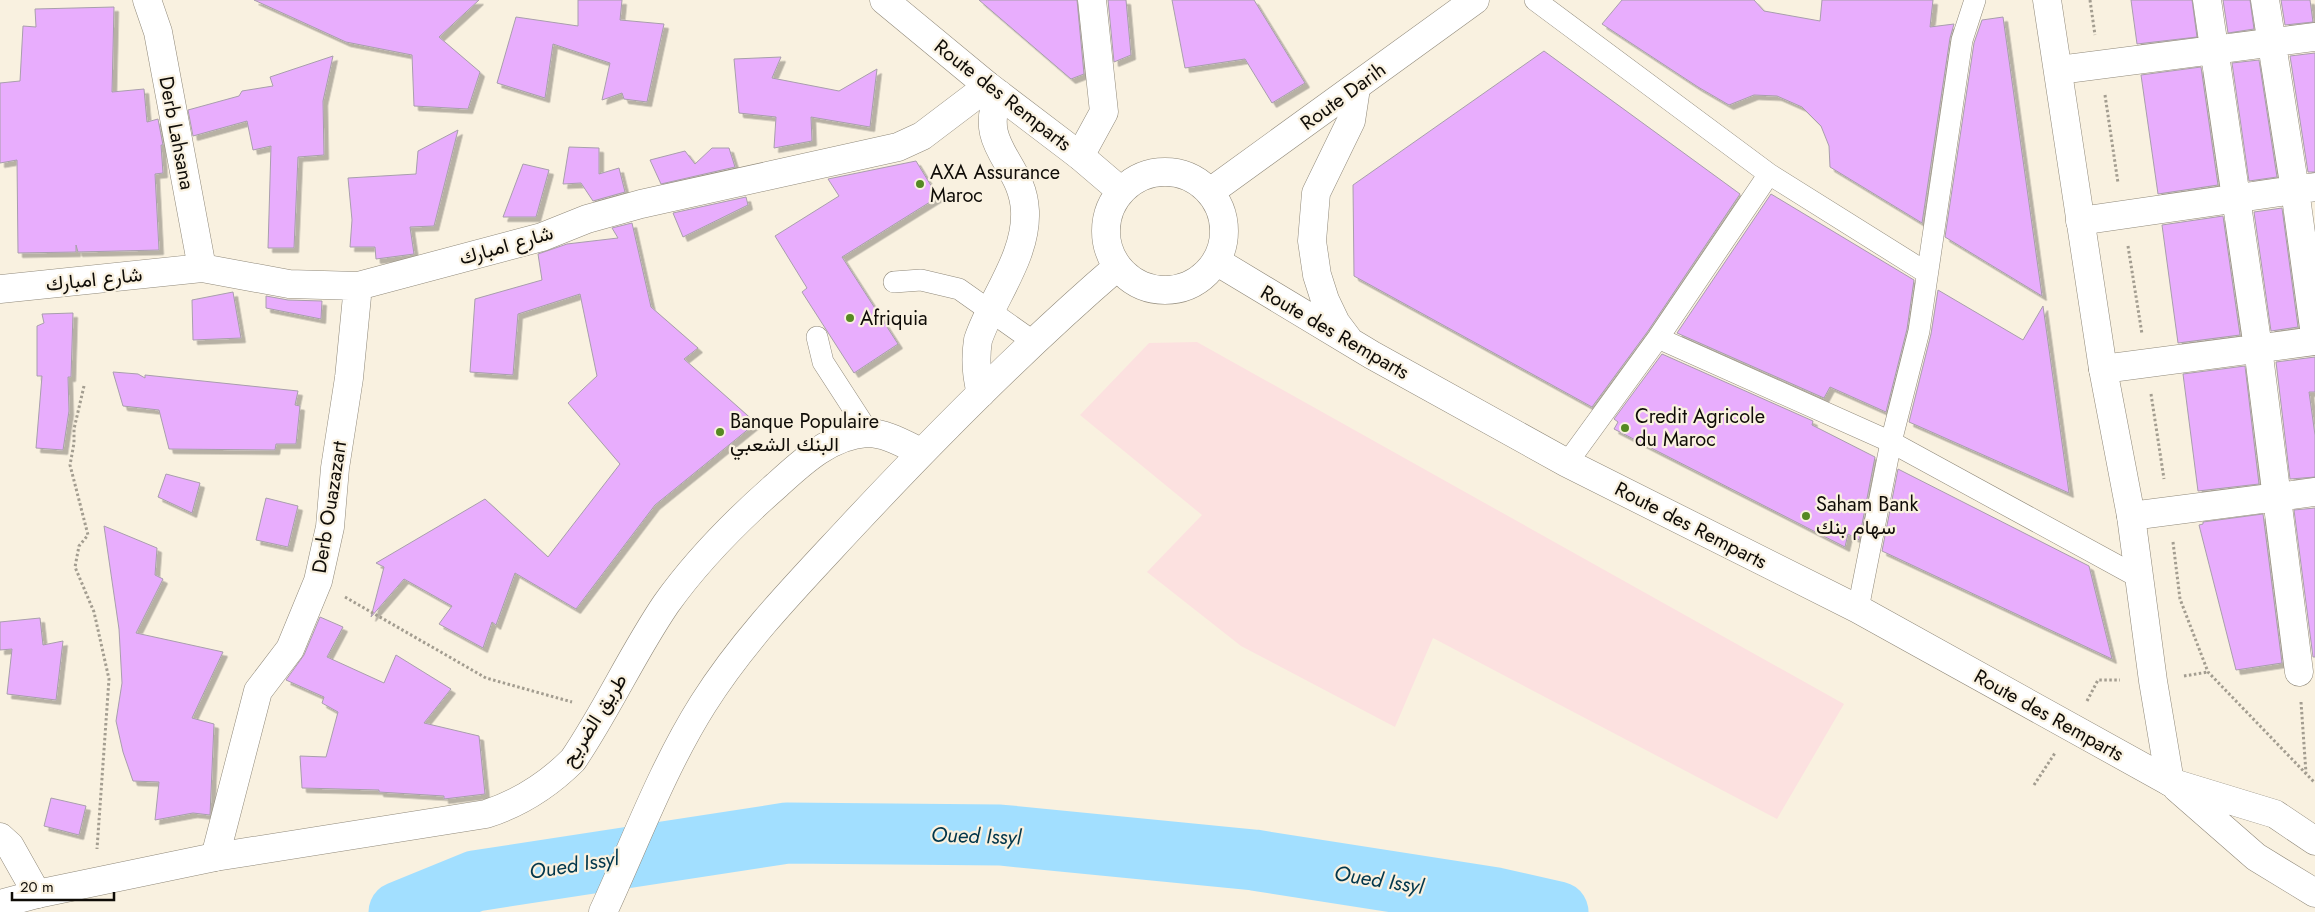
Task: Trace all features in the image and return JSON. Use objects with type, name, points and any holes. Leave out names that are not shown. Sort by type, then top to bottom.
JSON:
[{"type":"street","name":"Derb Lahsana","points":[[147,0],[158,32],[202,268]]},
{"type":"street","name":"Route des Remparts","points":[[884,0],[993,90],[1080,156],[1121,190]]},
{"type":"street","points":[[1080,156],[1104,112],[1092,0]]},
{"type":"street","name":"Route Darih","points":[[1210,192],[1475,0]]},
{"type":"street","points":[[2047,0],[2104,369],[2131,516],[2153,681],[2170,782]]},
{"type":"street","points":[[2207,0],[2258,348],[2299,672]]},
{"type":"street","points":[[2265,0],[2270,43],[2305,189],[2315,335]]},
{"type":"street","points":[[2059,70],[2315,37]]},
{"type":"street","points":[[1352,344],[1336,323],[1325,300],[1315,267],[1312,241],[1316,193],[1351,121],[1356,88]]},
{"type":"street","name":"شارع امبارك","points":[[0,289],[202,268],[289,284],[358,286],[542,237],[587,219],[641,204],[898,147],[922,136],[993,90]]},
{"type":"street","points":[[981,393],[976,374],[975,354],[980,332],[1016,254],[1023,234],[1025,212],[1022,190],[1014,171],[995,142],[992,128],[993,90]]},
{"type":"street","points":[[1166,171],[1182,173],[1198,181],[1210,192],[1219,204],[1224,218],[1225,233],[1223,248],[1206,274],[1192,284],[1177,290],[1160,291],[1144,287],[1129,279],[1117,267],[1106,242],[1105,228],[1108,214],[1121,190],[1142,177],[1166,171]]},
{"type":"street","points":[[2080,221],[2305,189]]},
{"type":"street","name":"Route des Remparts","points":[[1216,261],[1352,344],[1567,463],[1858,609],[2170,782],[2275,814],[2315,841]]},
{"type":"street","points":[[603,912],[672,759],[703,704],[766,619],[921,452],[1034,342],[1117,267]]},
{"type":"street","name":"Derb Ouazazart","points":[[215,857],[258,691],[290,649],[318,581],[330,527],[335,468],[349,378],[358,286]]},
{"type":"street","points":[[2104,369],[2315,340]]},
{"type":"street","name":"طريق الضريح","points":[[0,904],[37,894],[215,857],[486,814],[504,808],[522,799],[558,775],[573,760],[666,605],[708,551],[765,495],[816,452],[852,435],[869,433],[885,436],[921,452]]},
{"type":"street","points":[[2131,516],[2315,492]]},
{"type":"street","name":"Route des Remparts","points":[[2170,782],[2256,857],[2315,893]]},
{"type":"street","points":[[0,837],[10,846],[37,894]]},
{"type":"lane","points":[[1536,0],[1769,174],[1927,272]]},
{"type":"lane","points":[[1858,609],[1891,442],[1919,331],[1962,40],[1975,0]]},
{"type":"lane","points":[[1567,463],[1658,338],[1769,174]]},
{"type":"lane","points":[[894,282],[921,280],[959,289],[1034,342]]},
{"type":"lane","points":[[817,337],[822,362],[869,433]]},
{"type":"lane","points":[[1658,338],[1891,442],[2140,578]]},
{"type":"path","points":[[84,386],[74,429],[74,443],[70,465],[88,536],[79,546],[76,567],[94,612],[109,679],[94,882]]},
{"type":"path","points":[[318,581],[486,678],[604,710]]},
{"type":"path","points":[[2034,785],[2071,728],[2098,680],[2153,681],[2208,672],[2315,783]]},
{"type":"path","points":[[2299,672],[2306,774]]},
{"type":"shaded area","points":[[1197,342],[1844,704],[1777,819],[1433,638],[1395,727],[1241,646],[1147,572],[1202,515],[1080,415],[1149,343]]},
{"type":"building","points":[[254,0],[479,0],[439,37],[480,72],[468,109],[414,106],[412,55],[346,42]]},
{"type":"building","points":[[578,0],[622,0],[620,20],[664,24],[647,102],[624,99],[622,93],[602,100],[610,63],[553,44],[545,98],[497,83],[516,17],[578,26]]},
{"type":"building","points":[[979,0],[1077,0],[1084,74],[1071,79]]},
{"type":"building","points":[[1108,0],[1126,0],[1131,55],[1114,62]]},
{"type":"building","points":[[1172,0],[1254,0],[1305,83],[1272,103],[1245,59],[1185,68]]},
{"type":"building","points":[[1622,0],[1754,0],[1764,11],[1820,21],[1822,0],[1933,0],[1930,27],[1954,24],[1950,38],[1922,223],[1830,167],[1829,146],[1821,126],[1802,107],[1777,96],[1754,95],[1729,105],[1602,24]]},
{"type":"building","points":[[2131,0],[2192,0],[2197,37],[2137,44]]},
{"type":"building","points":[[2223,0],[2250,0],[2254,29],[2228,33]]},
{"type":"building","points":[[2281,0],[2310,0],[2313,22],[2285,25]]},
{"type":"building","points":[[114,7],[112,92],[144,89],[147,122],[158,119],[163,145],[161,145],[163,173],[155,174],[159,250],[78,252],[76,245],[76,252],[18,253],[17,160],[0,163],[0,83],[20,81],[23,26],[36,27],[35,9]]},
{"type":"building","points":[[2003,17],[2042,296],[1945,237],[1974,43],[1982,20]]},
{"type":"building","points":[[1544,51],[1740,194],[1648,331],[1592,407],[1354,276],[1353,185]]},
{"type":"building","points":[[2315,53],[2315,172],[2308,172],[2290,56]]},
{"type":"building","points":[[333,56],[323,101],[324,155],[298,157],[294,248],[268,248],[271,146],[253,150],[247,121],[193,136],[188,110],[239,96],[242,91],[273,86],[270,77]]},
{"type":"building","points":[[781,57],[772,78],[839,91],[877,69],[870,127],[811,117],[812,141],[774,148],[776,117],[739,113],[734,59]]},
{"type":"building","points":[[2259,60],[2277,177],[2249,181],[2232,63]]},
{"type":"building","points":[[2201,67],[2218,185],[2158,194],[2141,75]]},
{"type":"building","points":[[458,130],[434,226],[410,227],[414,254],[376,259],[375,247],[350,247],[352,220],[348,178],[416,174],[418,151]]},
{"type":"building","points":[[569,147],[599,148],[599,174],[619,168],[625,192],[593,201],[581,183],[563,184]]},
{"type":"building","points":[[712,148],[729,148],[735,167],[661,184],[650,160],[685,151],[695,164]]},
{"type":"building","points":[[916,161],[938,197],[842,257],[898,344],[854,373],[802,292],[807,288],[775,236],[839,196],[828,179]]},
{"type":"building","points":[[523,164],[549,170],[536,217],[503,217]]},
{"type":"building","points":[[1771,194],[1914,280],[1907,329],[1886,412],[1830,387],[1824,398],[1677,333]]},
{"type":"building","points":[[746,197],[748,205],[683,237],[673,213]]},
{"type":"building","points":[[2282,208],[2298,327],[2271,331],[2254,212]]},
{"type":"building","points":[[2223,216],[2240,335],[2178,343],[2162,225]]},
{"type":"building","points":[[632,223],[651,307],[698,348],[684,359],[756,423],[655,505],[576,609],[515,573],[496,625],[492,622],[483,648],[439,624],[452,606],[404,579],[371,617],[384,567],[376,563],[485,499],[548,557],[620,464],[568,403],[597,376],[580,294],[518,314],[513,375],[470,372],[475,299],[542,280],[538,254],[567,244],[618,238],[612,228]]},
{"type":"building","points":[[1938,290],[2023,340],[2043,306],[2069,493],[1909,422],[1931,334]]},
{"type":"building","points":[[233,292],[241,338],[193,340],[192,300]]},
{"type":"building","points":[[266,296],[288,300],[322,301],[321,319],[266,308]]},
{"type":"building","points":[[73,313],[71,377],[68,377],[69,411],[63,450],[36,448],[42,376],[37,376],[37,326],[44,323],[42,314]]},
{"type":"building","points":[[1662,354],[1813,421],[1812,425],[1875,457],[1859,540],[1848,534],[1845,547],[1614,429],[1618,422],[1614,419]]},
{"type":"building","points":[[2315,357],[2315,392],[2309,392],[2315,435],[2315,477],[2290,479],[2276,362]]},
{"type":"building","points":[[2245,366],[2259,484],[2198,491],[2183,374]]},
{"type":"building","points":[[113,372],[138,374],[145,378],[145,375],[298,391],[295,405],[300,406],[296,444],[276,444],[275,450],[169,449],[159,410],[123,406]]},
{"type":"building","points":[[1898,469],[2089,566],[2112,659],[1882,551]]},
{"type":"building","points":[[166,474],[200,483],[192,513],[158,497]]},
{"type":"building","points":[[266,498],[298,506],[288,547],[256,540]]},
{"type":"building","points":[[2315,508],[2315,657],[2313,657],[2294,510]]},
{"type":"building","points":[[2263,514],[2282,663],[2236,670],[2199,525],[2203,524],[2203,522]]},
{"type":"building","points":[[104,526],[157,548],[155,575],[163,579],[136,633],[223,652],[192,718],[214,724],[210,815],[193,813],[155,820],[159,782],[133,781],[123,752],[116,721],[122,683],[119,629]]},
{"type":"building","points":[[320,617],[343,627],[327,657],[384,683],[396,655],[451,689],[424,723],[479,736],[485,794],[444,799],[444,796],[379,792],[379,790],[302,788],[300,756],[326,757],[338,712],[322,703],[324,697],[286,680],[304,655]]},
{"type":"building","points":[[40,618],[43,645],[63,641],[56,700],[7,694],[12,649],[0,650],[0,622]]},
{"type":"building","points":[[51,798],[86,806],[79,835],[44,826]]},
{"type":"waterway","name":"Oued Issyl","points":[[399,912],[475,881],[787,833],[1000,835],[1254,860],[1496,898],[1558,912]]},
{"type":"place","name":"AXA Assurance Maroc","points":[[920,184]]},
{"type":"place","name":"Afriquia","points":[[850,318]]},
{"type":"place","name":"Credit Agricole du Maroc","points":[[1625,428]]},
{"type":"place","name":"Banque Populaire البنك الشعبي","points":[[720,432]]},
{"type":"place","name":"Saham Bank سهام بنك","points":[[1806,516]]}]
